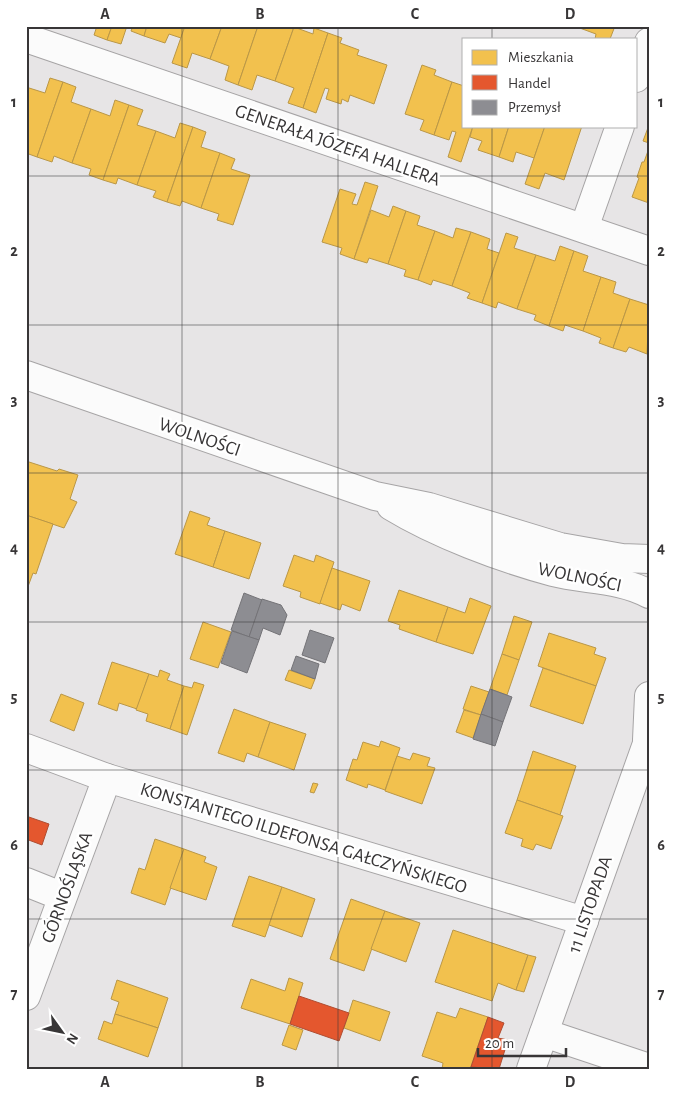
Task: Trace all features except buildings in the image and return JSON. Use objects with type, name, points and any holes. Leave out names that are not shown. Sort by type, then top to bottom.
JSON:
[{"type":"street","name":"GENERAŁA JÓZEFA HALLERA","points":[[26,38],[649,251]]},
{"type":"street","points":[[638,72],[649,42]]},
{"type":"street","points":[[584,228],[619,128]]},
{"type":"street","name":"WOLNOŚCI","points":[[26,375],[375,496],[430,507],[560,547],[622,558],[649,559]]},
{"type":"street","name":"WOLNOŚCI","points":[[375,496],[423,525],[521,563],[555,572],[618,583],[649,594]]},
{"type":"street","name":"11 LISTOPADA","points":[[531,1069],[648,739],[649,696]]},
{"type":"street","name":"KONSTANTEGO ILDEFONSA GAŁCZYŃSKIEGO","points":[[26,748],[106,778],[584,921]]},
{"type":"street","name":"GÓRNOŚLĄSKA","points":[[26,996],[61,896],[106,778]]},
{"type":"street","points":[[26,882],[61,896]]},
{"type":"street","points":[[544,1033],[649,1068]]}]
